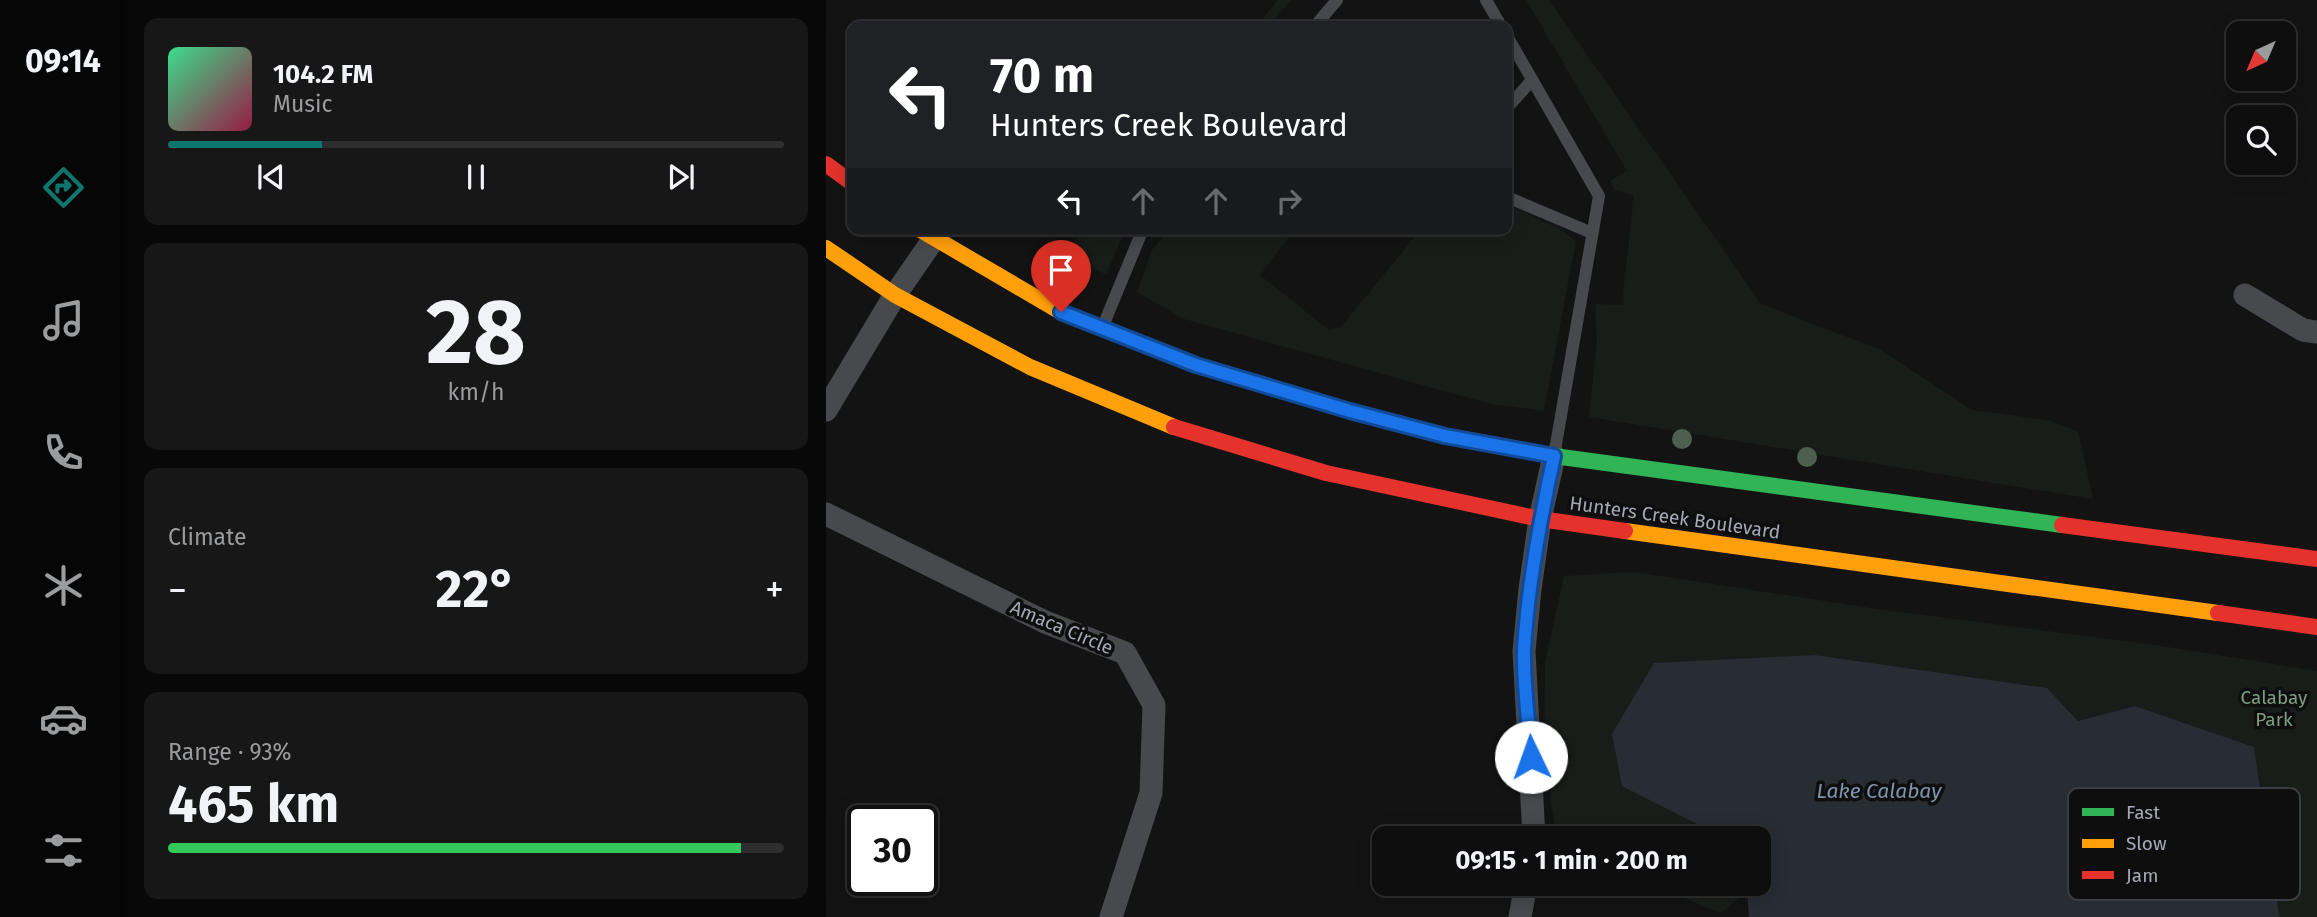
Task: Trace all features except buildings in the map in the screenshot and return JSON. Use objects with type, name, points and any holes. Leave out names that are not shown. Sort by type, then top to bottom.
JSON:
[{"type":"street","points":[[826,164],[847,179]]},
{"type":"street","points":[[826,410],[895,295],[925,235]]},
{"type":"street","points":[[928,235],[1061,312],[1196,365],[1445,436],[1554,456],[2317,559]]},
{"type":"street","name":"Hunters Creek Boulevard","points":[[826,248],[895,295],[1030,367],[1170,426],[1326,473],[1540,519],[2317,627]]},
{"type":"street","points":[[2245,295],[2303,330],[2317,332]]},
{"type":"street","points":[[1533,826],[1524,651],[1540,519],[1554,456]]},
{"type":"street","name":"Amaca Circle","points":[[826,514],[1045,622],[1125,653],[1154,705],[1151,793],[1111,917]]},
{"type":"street","points":[[1520,917],[1524,896]]},
{"type":"lane","points":[[1319,21],[1337,0]]},
{"type":"lane","points":[[1486,0],[1498,21]]},
{"type":"lane","points":[[1512,45],[1598,196],[1554,456]]},
{"type":"lane","points":[[1512,102],[1532,80]]},
{"type":"lane","points":[[1512,199],[1592,233]]},
{"type":"lane","points":[[1102,328],[1141,235]]},
{"type":"green space","points":[[1278,0],[1291,0],[1274,21],[1260,21]]},
{"type":"green space","points":[[1526,0],[1549,0],[1761,304],[1881,350],[1972,410],[2047,420],[2078,431],[2093,499],[1589,417],[1597,340],[1595,304],[1622,305],[1634,196],[1613,188],[1610,181],[1627,171]]},
{"type":"green space","points":[[1512,206],[1560,229],[1576,241],[1544,411],[1491,404],[1184,319],[1137,292],[1152,250],[1165,235],[1290,235],[1260,275],[1329,330],[1341,327],[1416,235],[1512,235]]},
{"type":"green space","points":[[1080,235],[1123,235],[1106,274],[1062,256]]},
{"type":"green space","name":"Calabay Park","points":[[1635,572],[1877,609],[2155,645],[2317,671],[2317,917],[2279,915],[2277,900],[2300,900],[2300,788],[2260,788],[2254,747],[2135,706],[2078,721],[2047,688],[1815,655],[1654,664],[1708,826],[1554,826],[1544,749],[1545,662],[1564,576]]},
{"type":"green space","points":[[1679,896],[1741,896],[1721,913]]},
{"type":"water","name":"Lake Calabay","points":[[1815,655],[2047,688],[2078,721],[2135,706],[2254,747],[2260,788],[2068,788],[2068,900],[2277,900],[2281,917],[1749,917],[1747,896],[1771,896],[1771,826],[1701,826],[1622,786],[1612,734],[1654,663]]},
{"type":"traffic: fast","points":[[1485,443],[1554,456],[2062,525]]},
{"type":"traffic: slow","points":[[929,235],[1061,312],[1196,365],[1350,411],[1445,436],[1485,443]]},
{"type":"traffic: slow","points":[[826,248],[895,295],[1030,367],[1174,427]]},
{"type":"traffic: slow","points":[[1625,531],[2218,613]]},
{"type":"traffic: jam","points":[[826,164],[847,179]]},
{"type":"traffic: jam","points":[[1174,427],[1326,473],[1540,519],[1625,531]]},
{"type":"traffic: jam","points":[[2062,525],[2317,559]]},
{"type":"traffic: jam","points":[[2218,613],[2317,627]]},
{"type":"route","points":[[1061,312],[1196,365],[1350,411],[1445,436],[1554,456],[1540,519],[1524,651],[1531,757]]}]
